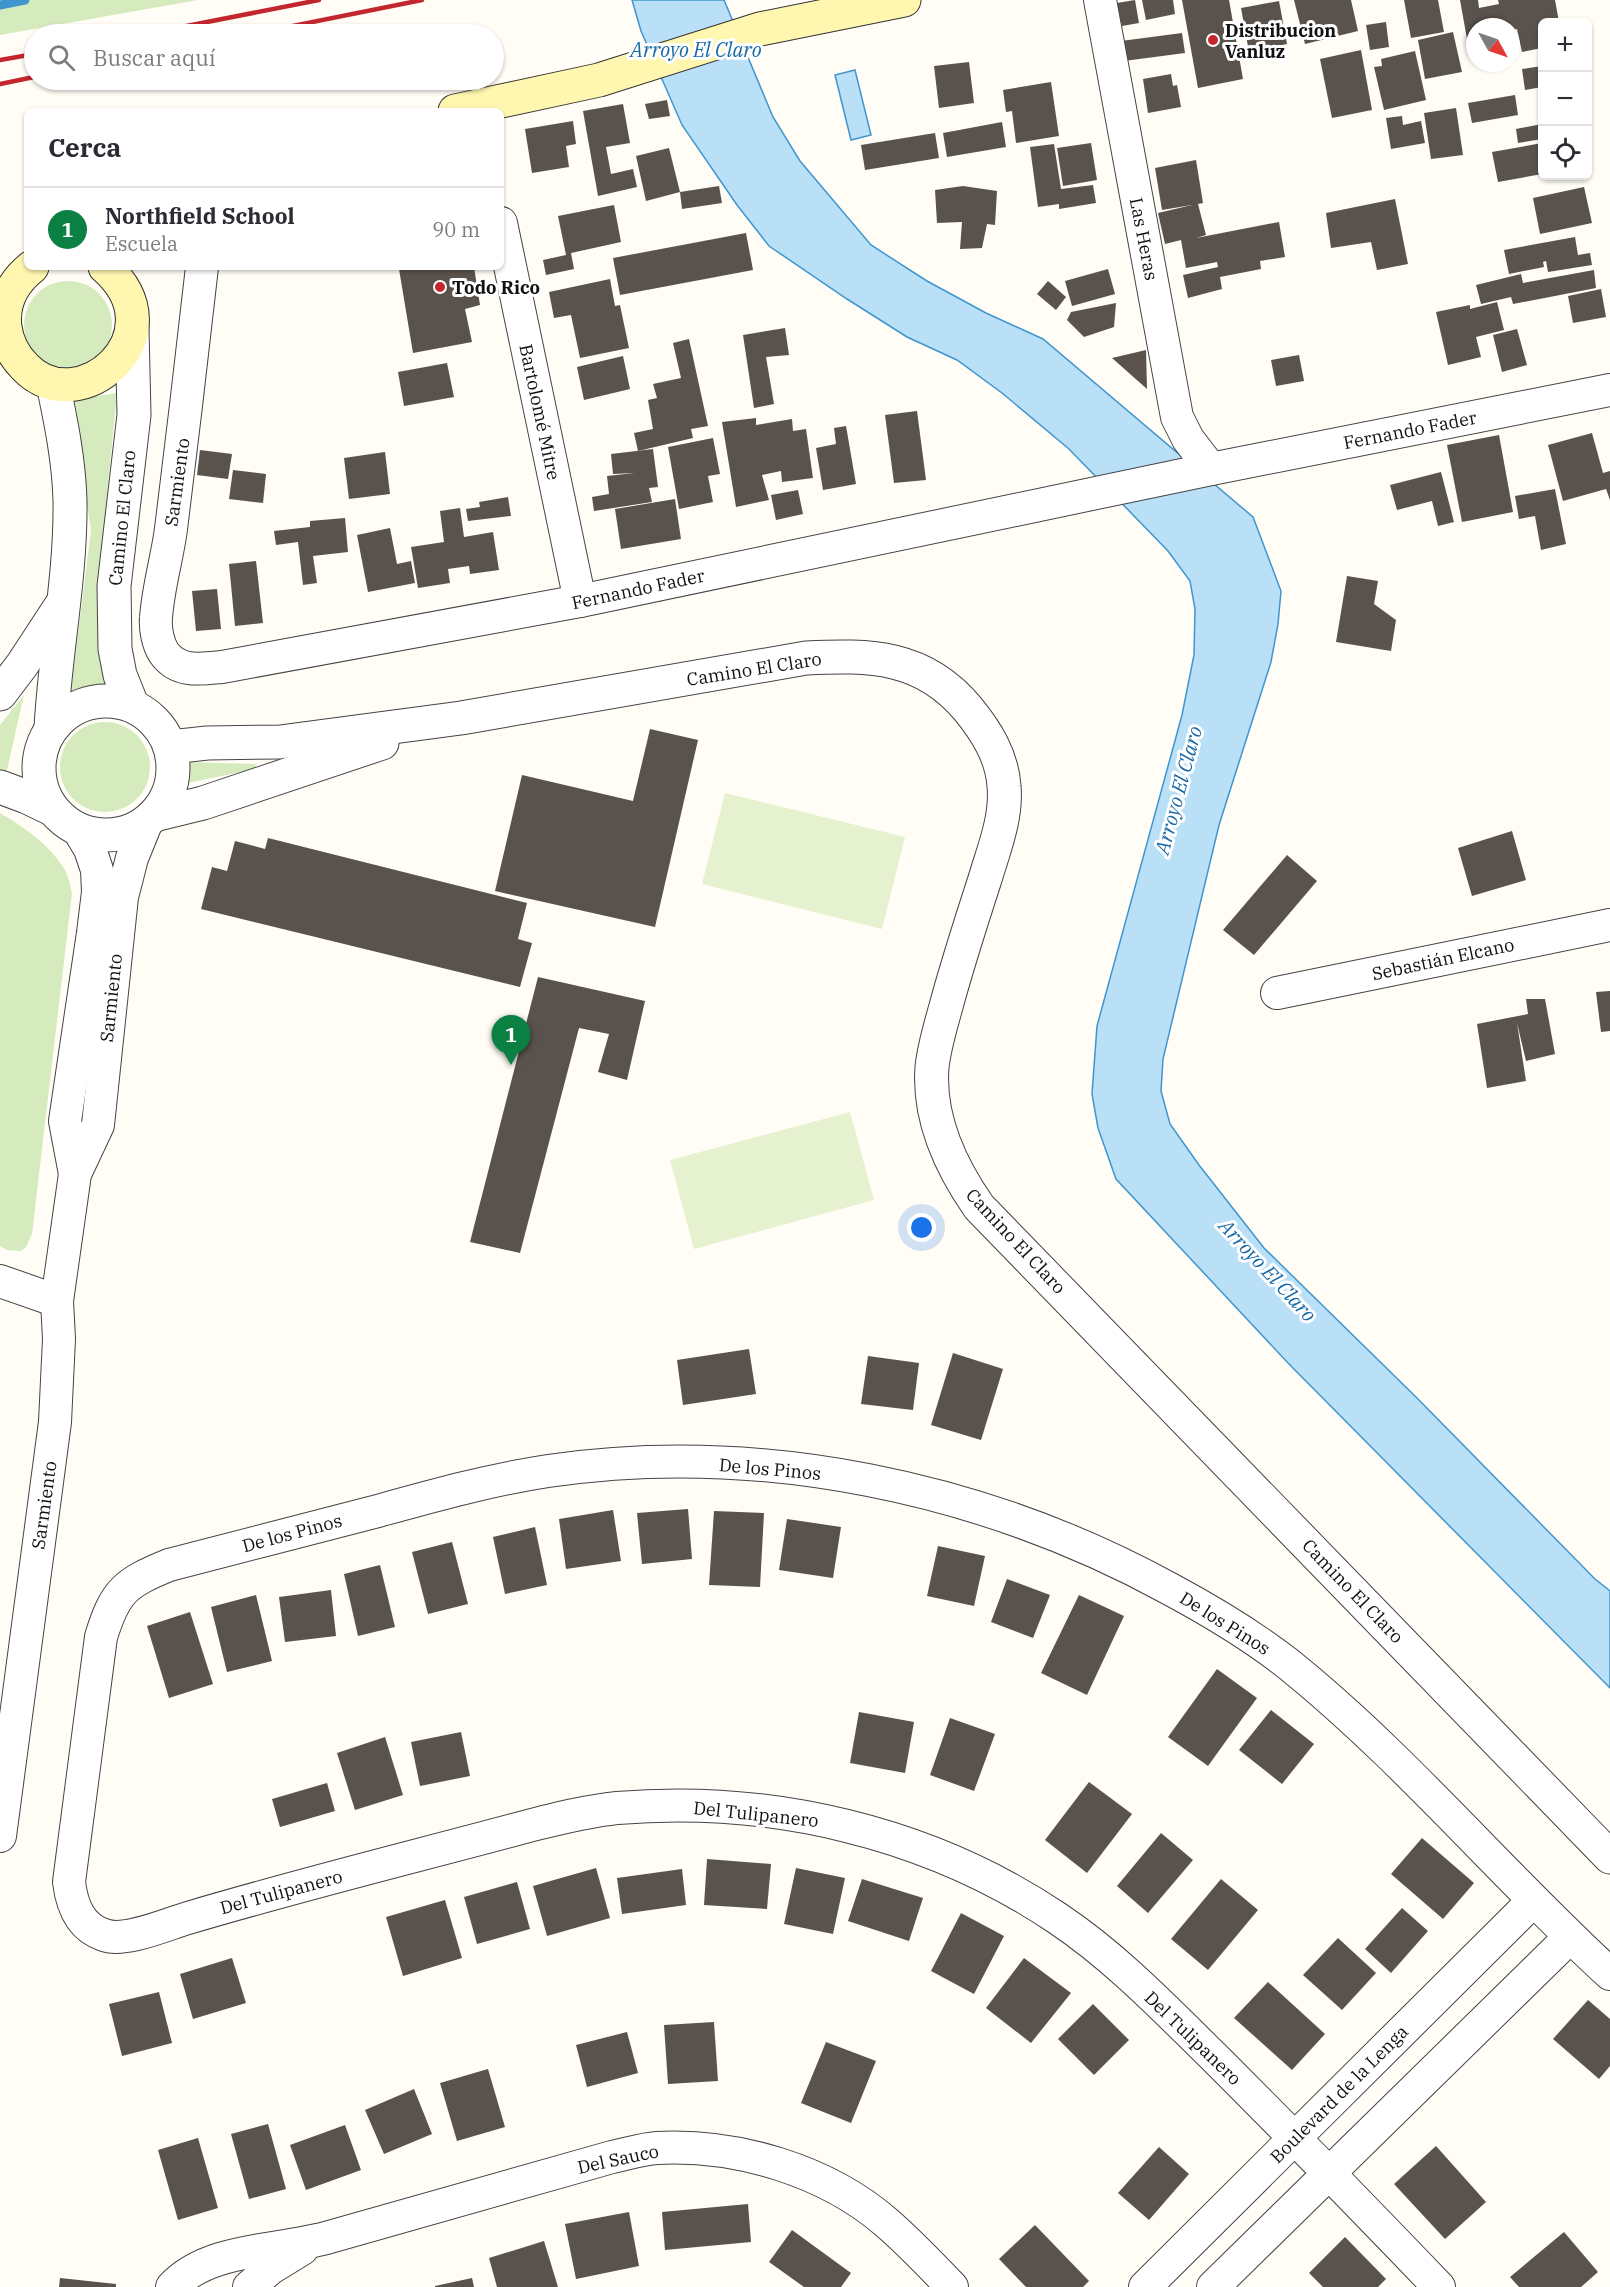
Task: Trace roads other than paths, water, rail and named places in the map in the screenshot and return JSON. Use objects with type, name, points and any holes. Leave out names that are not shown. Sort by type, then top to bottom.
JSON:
[{"type":"main road","points":[[479,108],[599,80],[760,29],[904,0]]},
{"type":"main road","points":[[0,268],[24,264]]},
{"type":"main road","points":[[29,270],[16,282],[7,299],[4,319],[6,338],[15,356],[41,377]]},
{"type":"main road","points":[[0,352],[41,377],[76,384],[96,377],[114,366],[126,349],[130,298],[119,279],[108,270]]},
{"type":"street","name":"Las Heras","points":[[1100,0],[1177,417],[1188,438],[1211,469]]},
{"type":"street","name":"Bartolomé Mitre","points":[[504,237],[580,601]]},
{"type":"street","name":"Sarmiento","points":[[202,270],[188,405],[171,533],[155,620],[163,652],[172,662],[185,669],[202,669]]},
{"type":"street","name":"Camino El Claro","points":[[130,298],[134,415],[114,586],[115,649],[120,675],[132,705]]},
{"type":"street","points":[[41,377],[63,431],[70,499],[68,567],[53,684],[51,728]]},
{"type":"street","name":"Fernando Fader","points":[[202,669],[580,601],[1211,469],[1610,390]]},
{"type":"street","points":[[0,694],[64,601]]},
{"type":"street","name":"Camino El Claro","points":[[171,747],[207,743],[280,742],[460,718],[816,657],[857,656],[886,659],[912,667],[958,697],[982,726],[997,754],[1004,785],[1003,812],[997,840],[956,968],[932,1068],[933,1097],[938,1124],[945,1146],[962,1183],[979,1207],[1610,1857]]},
{"type":"street","points":[[0,788],[52,809],[78,829],[95,834],[114,835],[131,830],[150,818],[165,800],[172,783],[174,765],[171,747],[162,729],[148,715],[132,705],[110,700],[87,703],[67,712],[51,728],[43,743],[39,760],[39,777],[52,809]]},
{"type":"street","name":"Camino El Claro","points":[[150,818],[460,718]]},
{"type":"street","name":"Sarmiento","points":[[0,1836],[55,1422],[59,1339],[57,1301],[75,1174],[98,1125],[122,897],[132,858],[150,818]]},
{"type":"street","name":"Sarmiento","points":[[75,1174],[65,1121],[98,892],[97,870],[90,849],[78,829]]},
{"type":"street","name":"Sebastián Elcano","points":[[1277,993],[1610,925]]},
{"type":"street","points":[[0,1281],[57,1301]]},
{"type":"street","name":"De los Pinos","points":[[82,1923],[71,1899],[69,1882],[101,1637],[110,1607],[123,1591],[142,1576],[169,1565],[463,1488],[552,1471],[605,1465],[670,1462],[774,1466],[901,1488],[1025,1523],[1071,1541],[1146,1576],[1204,1608],[1286,1663],[1382,1745],[1533,1901],[1610,1974]]},
{"type":"street","name":"Del Tulipanero","points":[[82,1923],[105,1936],[124,1937],[219,1909],[532,1825],[616,1808],[688,1806],[789,1814],[865,1831],[937,1855],[1021,1895],[1058,1918],[1128,1974],[1295,2138],[1439,2287]]},
{"type":"street","name":"Boulevard de la Lenga","points":[[1145,2287],[1533,1901]]},
{"type":"street","points":[[1213,2287],[1570,1937]]},
{"type":"street","name":"Del Sauco","points":[[172,2287],[179,2279],[196,2269],[220,2259],[322,2239],[612,2157],[656,2148],[702,2149],[748,2155],[819,2179],[856,2200],[886,2222],[952,2287]]},
{"type":"street","name":"Del Sauco","points":[[249,2287],[291,2254],[322,2239]]},
{"type":"water","name":"Arroyo El Claro","points":[[632,0],[724,0],[773,117],[800,161],[871,245],[927,281],[986,313],[1043,339],[1253,517],[1281,591],[1278,624],[1271,662],[1219,825],[1163,1059],[1161,1091],[1170,1124],[1264,1248],[1417,1398],[1595,1579],[1610,1591],[1610,1688],[1288,1363],[1116,1179],[1098,1128],[1092,1094],[1097,1026],[1182,715],[1194,655],[1195,609],[1190,581],[1168,551],[1069,449],[1002,393],[957,360],[907,337],[769,246],[737,205],[682,125],[641,31]]},
{"type":"water","points":[[855,70],[871,135],[851,140],[835,75]]},
{"type":"waterway","points":[[0,5],[25,0]]},
{"type":"railway","points":[[197,24],[319,0]]},
{"type":"railway","points":[[303,24],[422,0]]},
{"type":"railway","points":[[0,60],[24,56]]},
{"type":"railway","points":[[0,84],[24,79]]},
{"type":"place","name":"Distribucion Vanluz","points":[[1213,40]]},
{"type":"place","name":"Todo Rico","points":[[440,287]]},
{"type":"place","name":"Northfield School","points":[[511,1065]]}]
